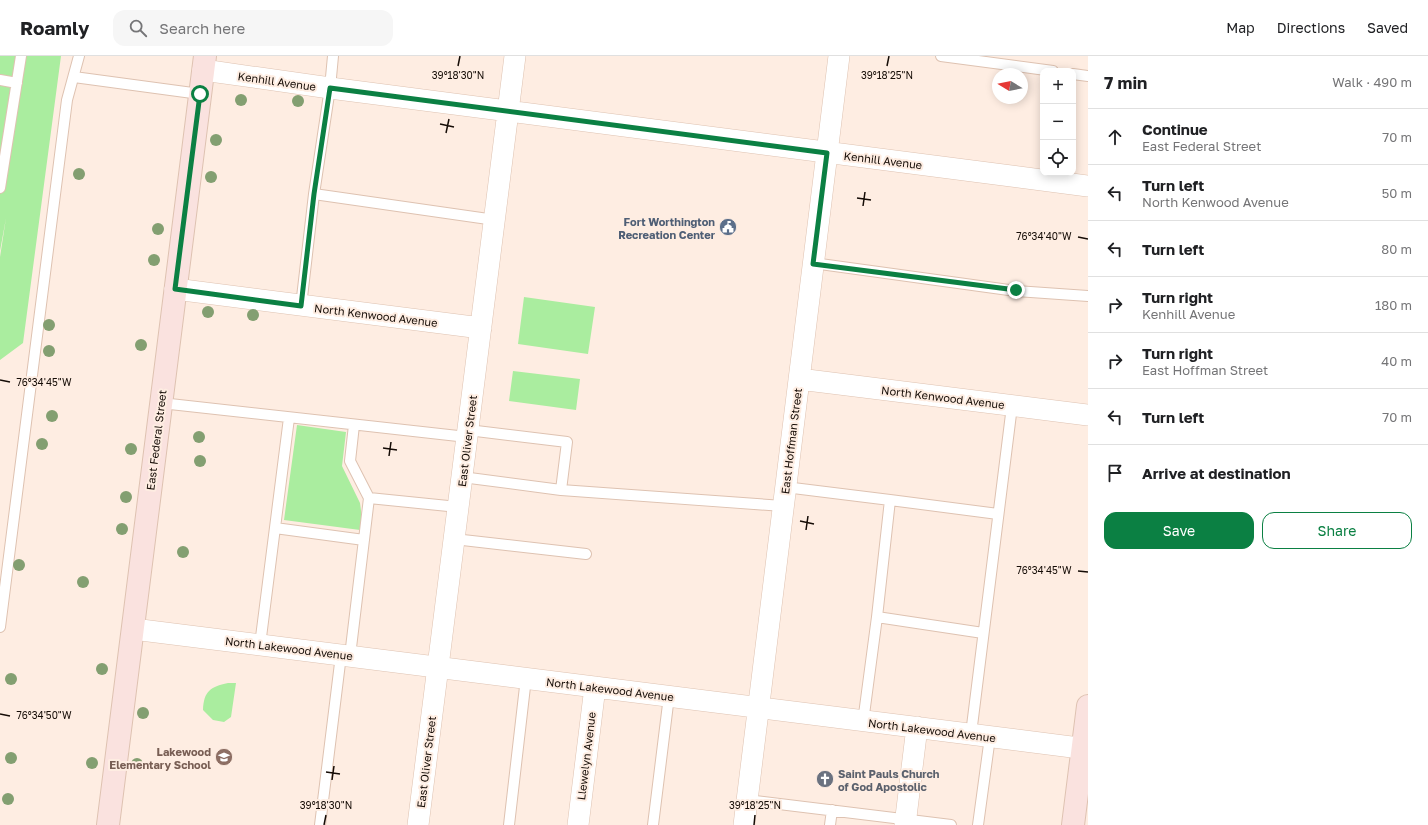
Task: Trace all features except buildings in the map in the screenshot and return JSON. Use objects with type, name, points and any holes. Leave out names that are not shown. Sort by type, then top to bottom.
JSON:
[{"type":"street","name":"East Oliver Street","points":[[418,825],[515,56]]},
{"type":"street","name":"East Hoffman Street","points":[[744,825],[839,56]]},
{"type":"street","name":"Kenhill Avenue","points":[[204,63],[330,88],[1088,186]]},
{"type":"street","name":"East Federal Street","points":[[108,825],[204,63]]},
{"type":"street","name":"North Kenwood Avenue","points":[[175,289],[481,328]]},
{"type":"street","name":"North Kenwood Avenue","points":[[799,379],[1088,415]]},
{"type":"street","name":"North Lakewood Avenue","points":[[133,629],[1085,749]]},
{"type":"street","name":"Llewelyn Avenue","points":[[578,825],[595,687]]},
{"type":"street","points":[[1073,825],[1085,749],[1088,706]]},
{"type":"street","points":[[906,822],[917,728]]},
{"type":"lane","points":[[0,188],[21,56]]},
{"type":"lane","points":[[0,627],[67,100],[74,77],[78,56]]},
{"type":"lane","points":[[301,306],[314,194],[330,88],[333,56]]},
{"type":"lane","points":[[941,56],[1040,69]]},
{"type":"lane","points":[[1076,74],[1088,76]]},
{"type":"lane","points":[[74,77],[200,94]]},
{"type":"lane","points":[[0,80],[17,83]]},
{"type":"lane","points":[[314,194],[495,220]]},
{"type":"lane","points":[[813,264],[1016,290],[1088,296]]},
{"type":"lane","points":[[161,403],[354,425],[567,442],[561,490]]},
{"type":"lane","points":[[978,825],[983,633],[1012,406]]},
{"type":"lane","points":[[260,645],[288,418]]},
{"type":"lane","points":[[320,825],[345,655],[364,540],[369,498],[350,461],[354,425]]},
{"type":"lane","points":[[462,477],[561,490],[890,500],[998,514]]},
{"type":"lane","points":[[369,498],[458,507]]},
{"type":"lane","points":[[863,722],[877,617],[890,500]]},
{"type":"lane","points":[[275,528],[364,540]]},
{"type":"lane","points":[[454,539],[586,554]]},
{"type":"lane","points":[[877,617],[983,633]]},
{"type":"lane","points":[[509,825],[526,678]]},
{"type":"lane","points":[[653,825],[669,696]]},
{"type":"lane","points":[[747,800],[832,810],[906,822],[951,825]]},
{"type":"lane","points":[[830,825],[832,810]]},
{"type":"green space","points":[[0,56],[61,56],[23,343],[0,360],[0,257],[6,218],[0,251]]},
{"type":"green space","points":[[524,297],[595,307],[588,354],[518,344]]},
{"type":"green space","points":[[513,371],[580,379],[576,410],[509,401]]},
{"type":"green space","points":[[297,425],[346,432],[342,466],[360,503],[362,518],[360,530],[284,520]]},
{"type":"green space","points":[[228,683],[236,683],[231,717],[224,722],[213,720],[203,710],[205,698],[212,688]]},
{"type":"place","name":"Fort Worthington Recreation Center","points":[[728,227]]},
{"type":"place","name":"Lakewood Elementary School","points":[[224,757]]},
{"type":"place","name":"Saint Pauls Church of God Apostolic","points":[[825,779]]},
{"type":"route","points":[[200,94],[175,289],[301,306],[314,194],[330,88],[827,153],[813,264],[1016,290]]}]
